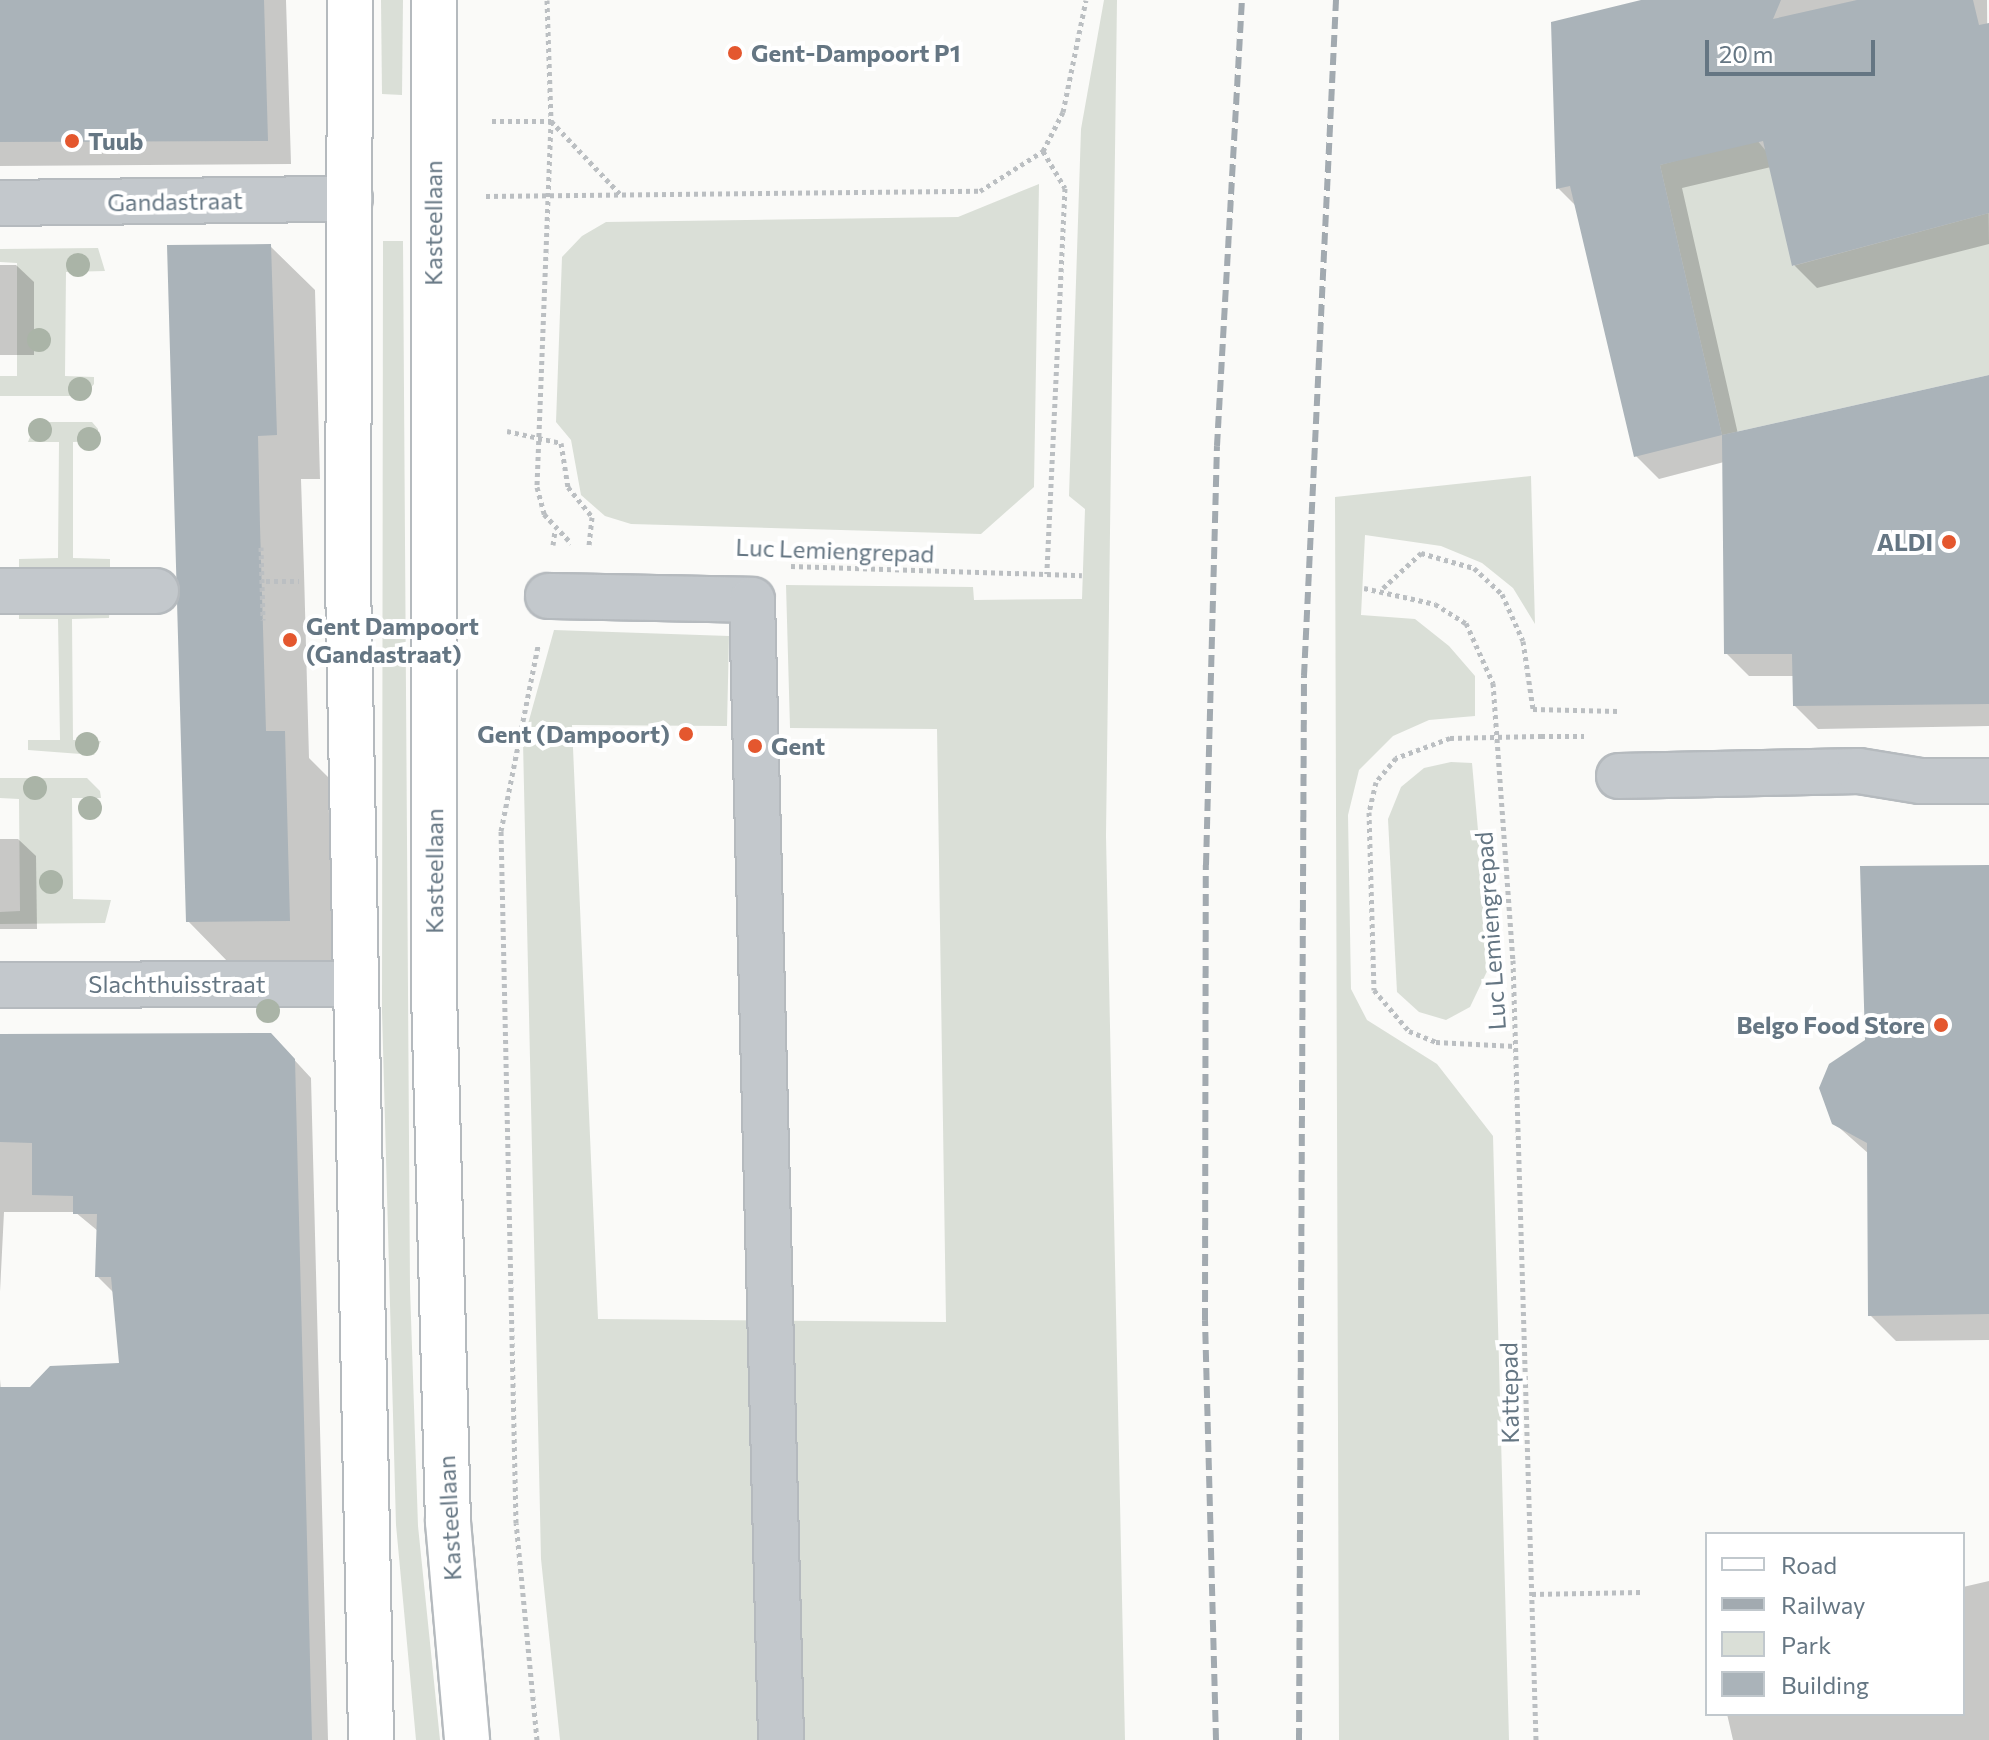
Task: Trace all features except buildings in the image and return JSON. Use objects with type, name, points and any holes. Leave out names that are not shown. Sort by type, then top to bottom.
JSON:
[{"type":"main road","points":[[350,0],[354,984],[371,1740]]},
{"type":"main road","name":"Kasteellaan","points":[[434,0],[434,992],[448,1522],[467,1740]]},
{"type":"street","name":"Gandastraat","points":[[0,203],[350,199]]},
{"type":"street","points":[[0,591],[156,591]]},
{"type":"street","points":[[566,597],[752,600],[781,1740]]},
{"type":"street","points":[[1619,776],[1859,771],[1920,781],[1989,781]]},
{"type":"street","name":"Slachthuisstraat","points":[[0,985],[354,984]]},
{"type":"path","points":[[547,0],[551,121],[537,487],[555,530],[566,597]]},
{"type":"path","points":[[495,195],[547,197],[980,191],[1043,151],[1063,112],[1086,0]]},
{"type":"path","points":[[492,121],[551,121],[622,196]]},
{"type":"path","points":[[1043,151],[1065,188],[1047,574]]},
{"type":"path","points":[[507,431],[539,435],[561,443],[568,487],[592,517],[566,597],[501,831],[516,1523],[537,1740]]},
{"type":"path","points":[[261,547],[263,620]]},
{"type":"path","points":[[1382,588],[1421,553],[1474,568],[1502,594],[1523,641],[1533,709],[1618,711]]},
{"type":"path","name":"Luc Lemiengrepad","points":[[778,566],[1082,575]]},
{"type":"path","name":"Luc Lemiengrepad","points":[[1364,588],[1382,588],[1435,604],[1466,623],[1493,683],[1515,1046],[1436,1042],[1409,1031],[1374,990],[1369,812],[1376,782],[1396,758],[1450,738],[1541,736]]},
{"type":"path","name":"Kattepad","points":[[1515,1046],[1536,1740]]},
{"type":"path","points":[[1532,1594],[1641,1592]]},
{"type":"green space","points":[[381,0],[403,0],[402,95],[382,94]]},
{"type":"green space","points":[[1104,0],[1117,0],[1106,836],[1125,1740],[560,1740],[541,1559],[523,742],[554,630],[729,636],[727,726],[572,725],[598,1319],[946,1322],[937,729],[790,728],[786,585],[973,587],[974,600],[1082,599],[1085,509],[1069,496],[1081,129]]},
{"type":"green space","points":[[1756,139],[1766,151],[1793,266],[1989,213],[1989,375],[1722,435],[1660,165]]},
{"type":"green space","points":[[1039,184],[1034,487],[981,534],[631,524],[605,516],[581,495],[571,440],[556,422],[562,257],[582,236],[606,222],[958,217]]},
{"type":"green space","points":[[383,241],[403,241],[410,1288],[418,1526],[440,1740],[416,1740],[396,1525],[382,1011]]},
{"type":"green space","points":[[98,248],[105,271],[66,272],[65,376],[94,377],[94,384],[84,396],[0,396],[0,376],[17,376],[17,263],[0,262],[0,249]]},
{"type":"green space","points":[[36,422],[92,422],[98,429],[98,441],[73,442],[73,558],[110,559],[110,575],[19,575],[19,559],[58,558],[59,442],[28,442]]},
{"type":"green space","points":[[1531,476],[1535,624],[1513,588],[1482,563],[1441,546],[1365,535],[1361,615],[1415,619],[1449,646],[1475,676],[1475,716],[1429,720],[1393,736],[1359,770],[1348,815],[1351,989],[1367,1020],[1437,1064],[1493,1136],[1509,1740],[1339,1740],[1335,497]]},
{"type":"green space","points":[[19,603],[110,603],[109,618],[72,619],[73,740],[101,741],[94,755],[28,750],[28,740],[60,740],[58,619],[19,619]]},
{"type":"green space","points":[[1451,762],[1472,763],[1490,965],[1470,1007],[1446,1020],[1419,1012],[1397,992],[1388,819],[1401,787],[1424,768]]},
{"type":"green space","points":[[0,778],[87,778],[100,791],[101,798],[72,798],[73,899],[111,900],[105,923],[0,924],[0,912],[20,911],[19,799],[0,798]]},
{"type":"railway","points":[[1216,1740],[1205,1320],[1206,865],[1217,446],[1242,0]]},
{"type":"railway","points":[[1299,1740],[1304,676],[1336,0]]},
{"type":"place","name":"Gent-Dampoort P1","points":[[735,53]]},
{"type":"place","name":"Tuub","points":[[72,141]]},
{"type":"place","name":"ALDI","points":[[1949,542]]},
{"type":"place","name":"Gent Dampoort (Gandastraat)","points":[[290,640]]},
{"type":"place","name":"Gent (Dampoort)","points":[[686,734]]},
{"type":"place","name":"Gent","points":[[755,746]]},
{"type":"place","name":"Belgo Food Store","points":[[1941,1025]]}]
